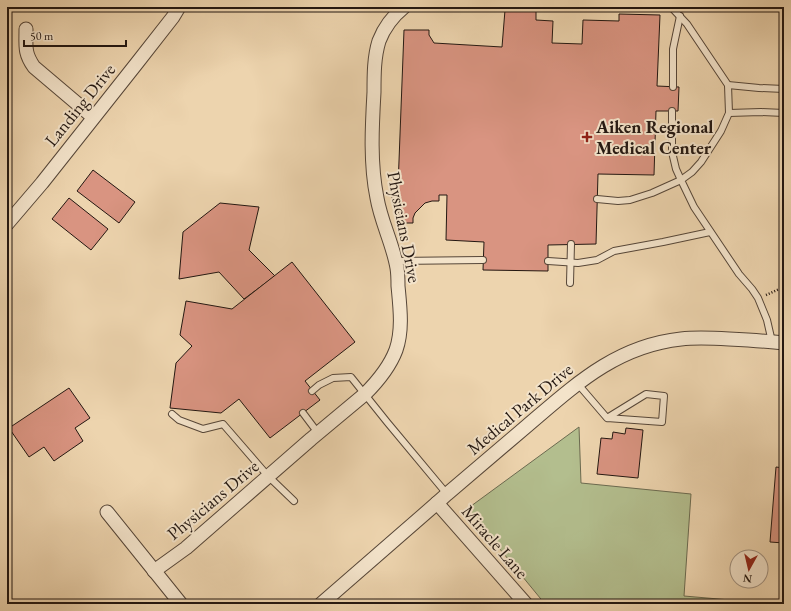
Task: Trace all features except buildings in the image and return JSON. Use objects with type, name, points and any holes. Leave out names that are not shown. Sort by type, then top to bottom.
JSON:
[{"type":"street","name":"Landing Drive","points":[[7,224],[42,183],[174,17],[179,7]]},
{"type":"street","name":"Physicians Drive","points":[[154,571],[186,548],[365,394],[392,360],[399,338],[400,301],[397,268],[377,199],[372,152],[373,113],[376,54],[379,41],[397,12],[404,7]]},
{"type":"street","points":[[26,29],[26,52],[34,68],[93,117]]},
{"type":"street","name":"Medical Park Drive","points":[[321,604],[442,498],[577,384],[610,362],[624,354],[642,347],[681,339],[700,337],[778,342]]},
{"type":"street","name":"Miracle Lane","points":[[442,498],[526,604]]},
{"type":"street","points":[[107,512],[181,604]]},
{"type":"lane","points":[[597,199],[618,201],[630,200],[652,193],[681,180],[692,172],[701,162],[721,131],[729,113],[728,85],[687,24],[671,7]]},
{"type":"lane","points":[[673,86],[673,50],[680,16]]},
{"type":"lane","points":[[728,85],[784,89]]},
{"type":"lane","points":[[672,111],[672,152],[676,169],[681,180],[694,207],[710,232],[739,274],[758,298],[778,342]]},
{"type":"lane","points":[[729,113],[784,113]]},
{"type":"lane","points":[[548,261],[578,263],[597,260],[614,251],[710,232]]},
{"type":"lane","points":[[570,283],[572,244]]},
{"type":"lane","points":[[395,260],[483,260]]},
{"type":"lane","points":[[312,391],[319,385],[333,378],[351,377],[387,422],[442,498]]},
{"type":"lane","points":[[577,384],[607,418],[662,422],[664,396],[646,394],[607,418]]},
{"type":"lane","points":[[303,413],[318,433]]},
{"type":"lane","points":[[172,414],[179,420],[203,429],[223,424],[268,476],[294,501]]},
{"type":"path","points":[[758,298],[784,287]]},
{"type":"green space","points":[[579,427],[581,483],[691,494],[684,596],[776,604],[545,604],[467,509]]},
{"type":"place","name":"Aiken Regional Medical Center","points":[[587,137]]}]
